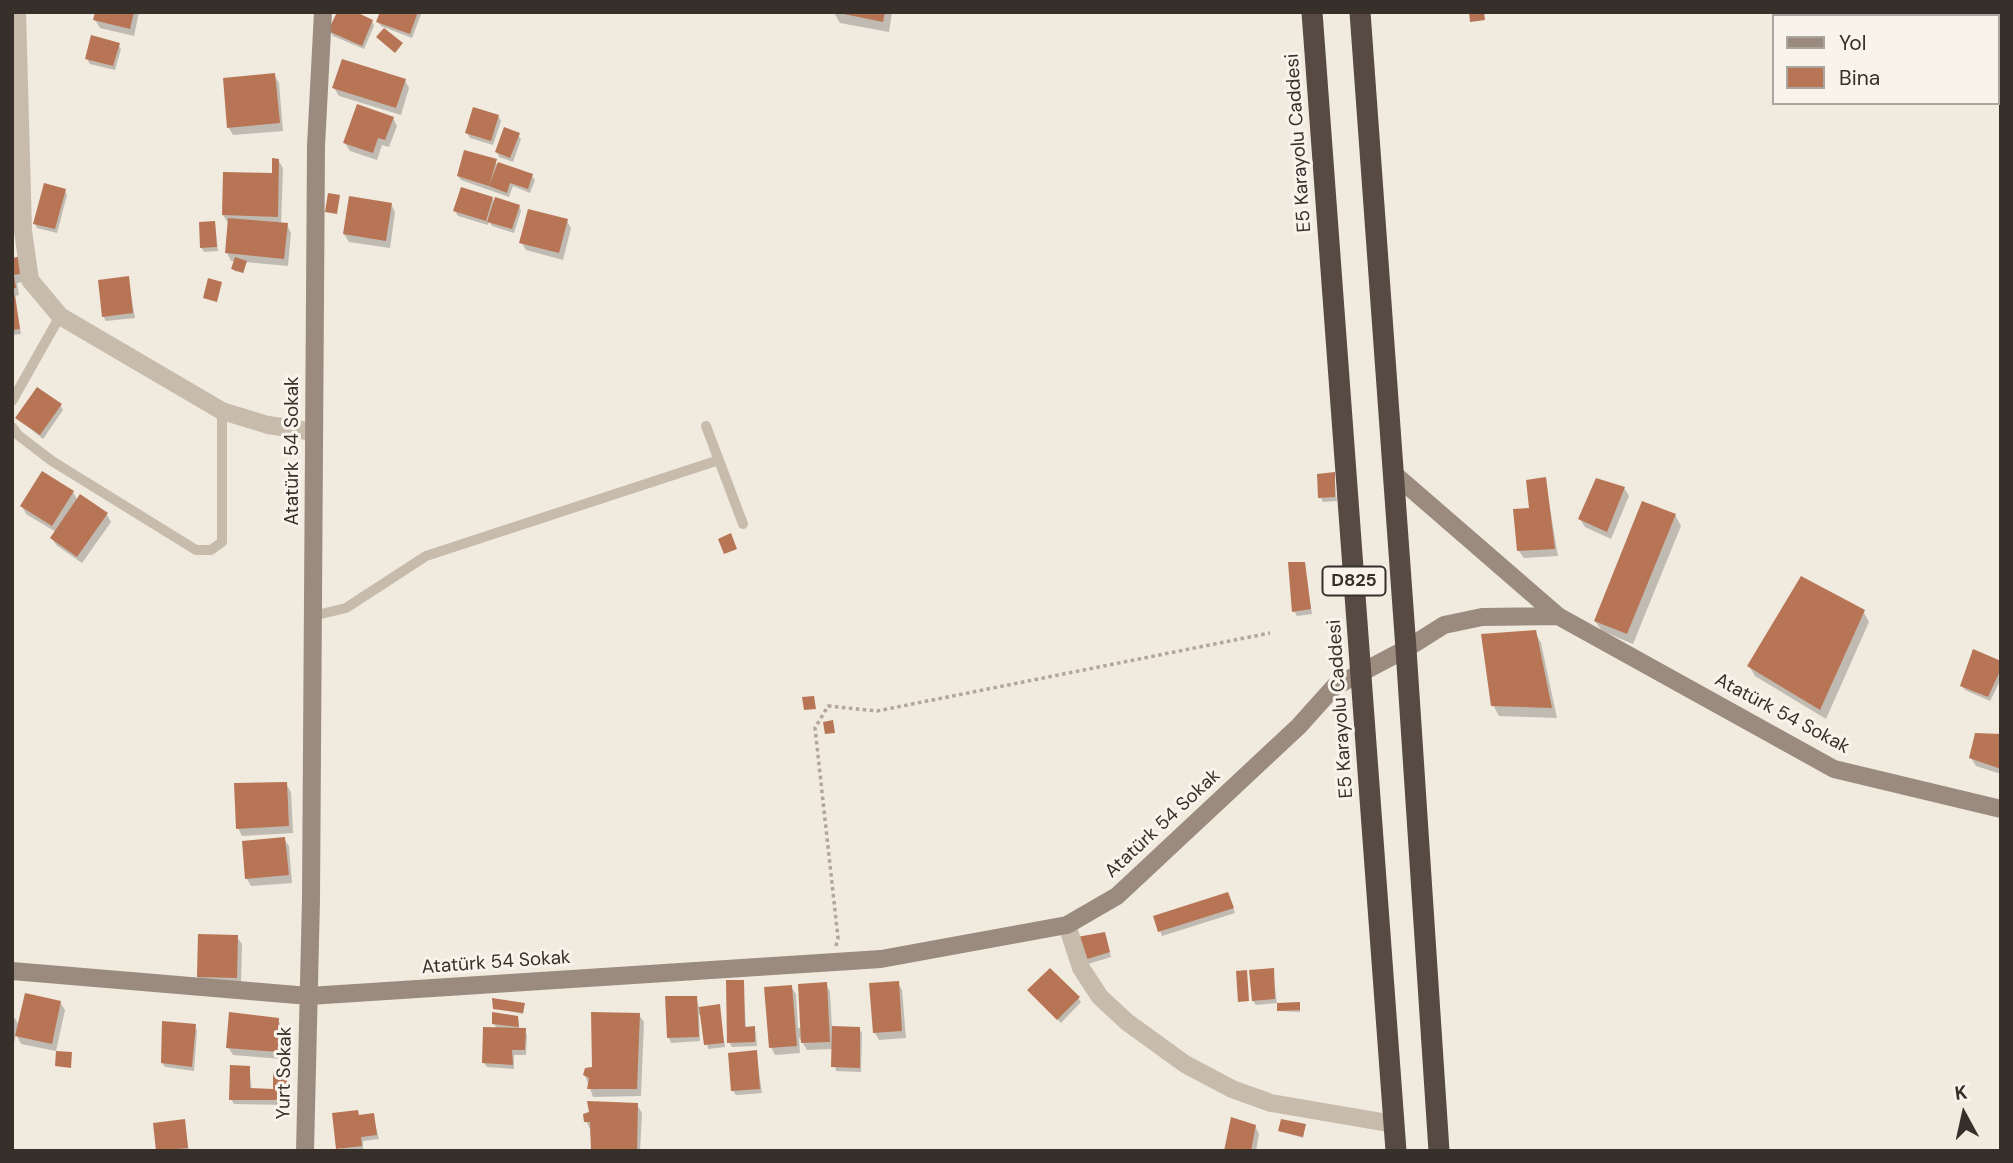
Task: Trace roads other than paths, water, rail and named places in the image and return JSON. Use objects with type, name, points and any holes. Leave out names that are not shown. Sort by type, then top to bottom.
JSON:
[{"type":"highway","name":"E5 Karayolu Caddesi","points":[[1312,12],[1396,1151]]},
{"type":"highway","name":"D825","points":[[1360,12],[1444,1150]]},
{"type":"street","points":[[17,12],[23,231],[30,280],[60,316],[222,411],[268,425],[314,432]]},
{"type":"street","name":"Atatürk 54 Sokak","points":[[323,12],[316,146],[309,996],[881,958],[1067,925],[1118,896],[1299,726],[1334,687],[1406,649],[1444,625],[1482,617],[1558,616]]},
{"type":"street","name":"Atatürk 54 Sokak","points":[[1394,473],[1558,616],[1834,769],[2001,809]]},
{"type":"street","points":[[1067,925],[1081,968],[1100,996],[1128,1022],[1185,1064],[1232,1089],[1271,1103],[1394,1124]]},
{"type":"street","points":[[12,971],[309,996]]},
{"type":"street","name":"Yurt Sokak","points":[[305,1151],[309,996]]},
{"type":"lane","points":[[12,401],[60,316]]},
{"type":"lane","points":[[12,427],[18,435],[63,468],[196,550],[211,550],[222,542],[222,411]]},
{"type":"lane","points":[[705,426],[743,524]]},
{"type":"lane","points":[[313,617],[346,608],[426,556],[719,460]]}]
